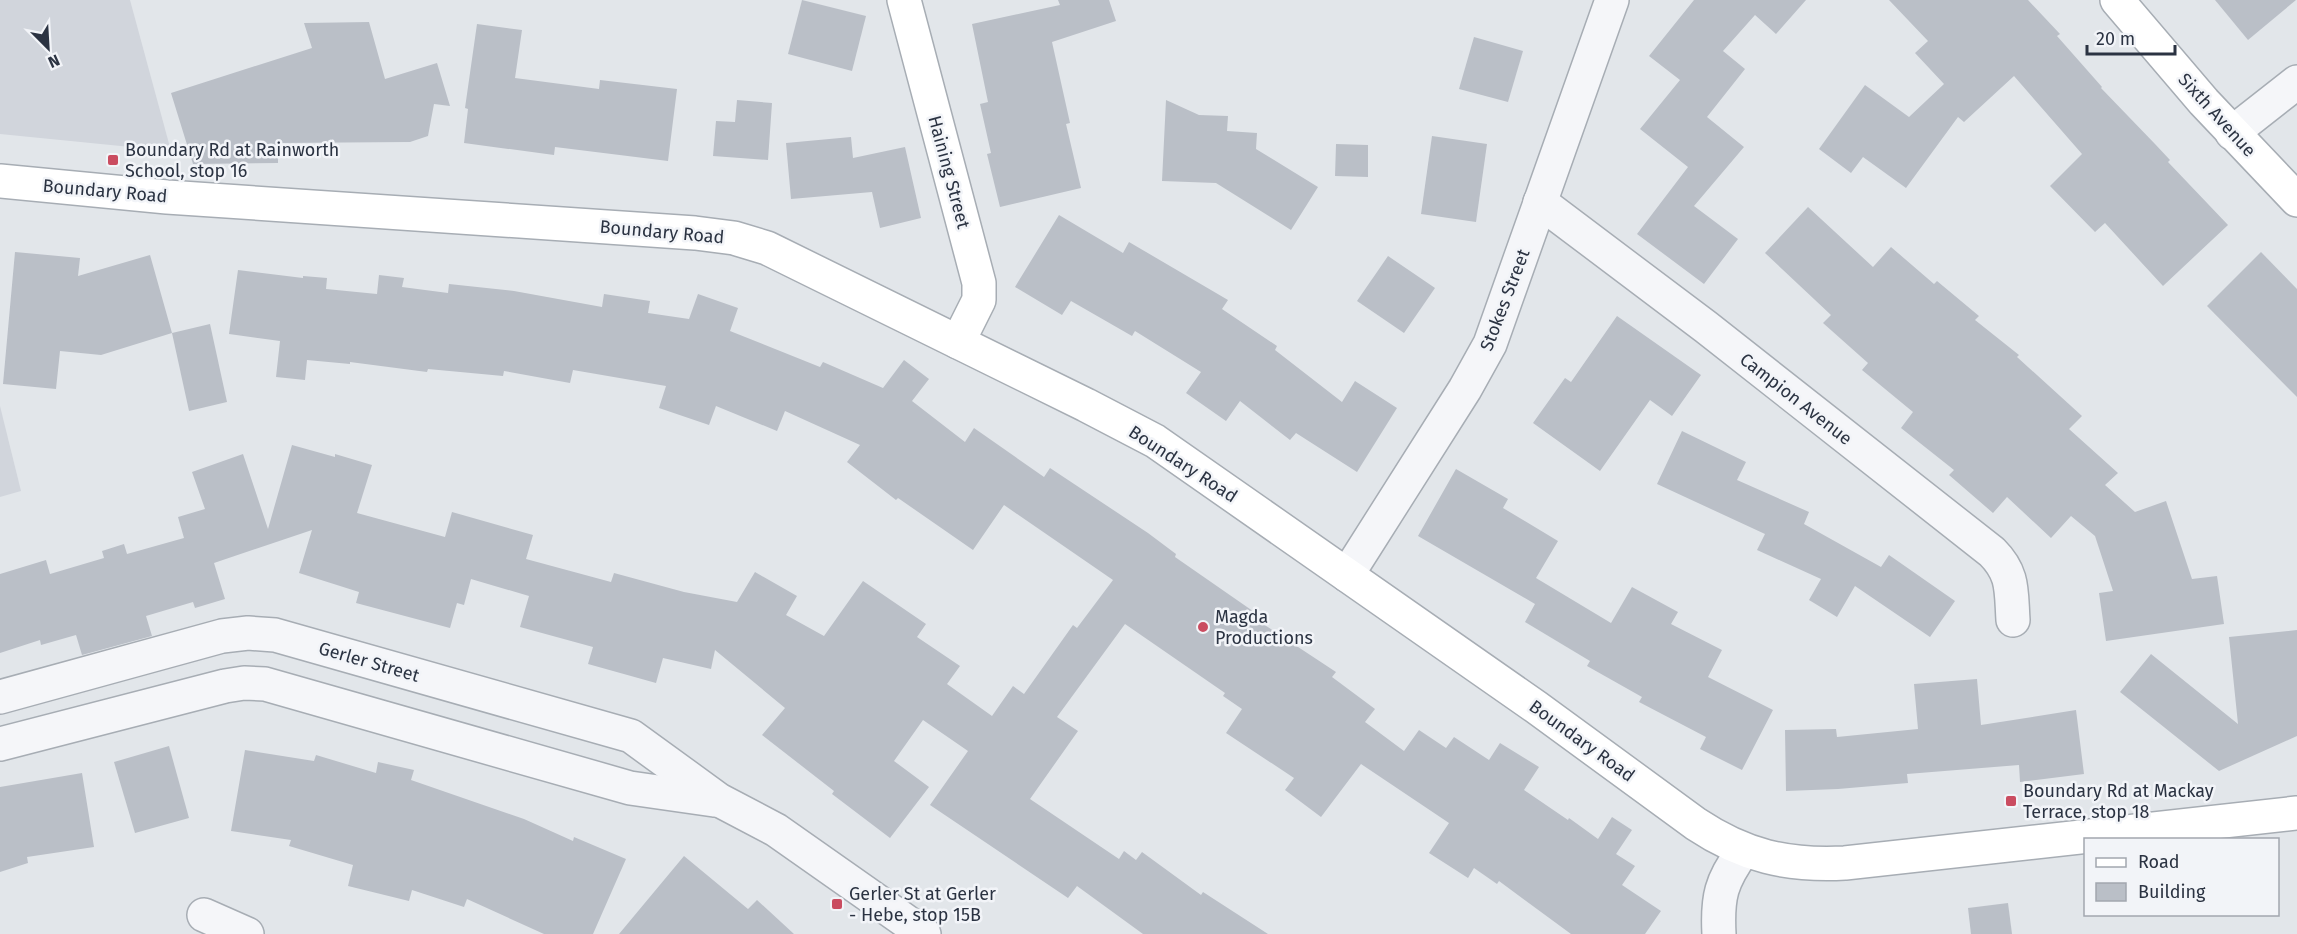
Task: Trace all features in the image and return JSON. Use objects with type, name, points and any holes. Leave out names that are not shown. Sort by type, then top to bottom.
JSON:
[{"type":"main road","name":"Haining Street","points":[[904,0],[979,283],[979,300],[958,342]]},
{"type":"main road","name":"Sixth Avenue","points":[[2118,0],[2232,133],[2297,200]]},
{"type":"main road","name":"Boundary Road","points":[[0,181],[166,197],[695,232],[734,238],[767,248],[1155,441],[1546,714],[1696,824],[1720,840],[1743,851],[1796,863],[1845,863],[2297,813]]},
{"type":"street","name":"Stokes Street","points":[[1347,575],[1481,361],[1500,320],[1612,0]]},
{"type":"street","points":[[2232,133],[2297,82]]},
{"type":"street","name":"Campion Avenue","points":[[1540,202],[1706,327],[1992,552],[2005,567],[2009,576],[2013,620]]},
{"type":"street","name":"Gerler Street","points":[[0,697],[222,636],[248,633],[275,635],[631,736],[719,800],[776,830],[924,934]]},
{"type":"street","name":"Gerler Street","points":[[0,744],[225,686],[244,683],[265,684],[630,788],[719,800]]},
{"type":"street","points":[[1719,934],[1718,914],[1721,888],[1731,867],[1743,851]]},
{"type":"street","points":[[204,915],[247,934]]},
{"type":"shaded area","points":[[0,0],[130,0],[171,151],[0,134]]},
{"type":"shaded area","points":[[0,406],[21,491],[0,497]]},
{"type":"building","points":[[802,0],[866,16],[852,71],[788,54]]},
{"type":"building","points":[[1058,0],[1109,0],[1116,21],[1052,42],[1070,123],[1066,124],[1081,188],[1000,207],[987,154],[991,153],[980,104],[988,102],[972,24],[1060,5]]},
{"type":"building","points":[[1694,0],[1806,0],[1776,34],[1755,15],[1723,51],[1745,69],[1707,117],[1744,147],[1694,206],[1738,239],[1704,284],[1637,234],[1688,167],[1640,129],[1680,80],[1649,56]]},
{"type":"building","points":[[1889,0],[2028,0],[2060,34],[2057,36],[2101,88],[2228,225],[2163,286],[2105,223],[2095,232],[2050,186],[2082,154],[2014,76],[1964,122],[1958,117],[1906,188],[1863,157],[1851,173],[1819,149],[1865,85],[1909,117],[1944,84],[1915,53],[1928,41]]},
{"type":"building","points":[[2215,0],[2296,0],[2248,40]]},
{"type":"building","points":[[369,22],[385,79],[437,63],[450,106],[434,104],[428,136],[410,142],[278,143],[278,163],[193,164],[171,93],[312,48],[304,23]]},
{"type":"building","points":[[477,24],[522,30],[515,78],[599,89],[600,80],[677,89],[668,161],[555,147],[554,155],[464,143],[468,109],[465,108]]},
{"type":"building","points":[[1474,37],[1523,51],[1508,102],[1459,89]]},
{"type":"building","points":[[737,100],[772,103],[768,160],[713,156],[716,121],[735,122]]},
{"type":"building","points":[[1166,100],[1199,115],[1228,116],[1227,131],[1257,133],[1256,149],[1318,187],[1291,230],[1216,183],[1162,181]]},
{"type":"building","points":[[1432,136],[1487,144],[1476,222],[1421,214]]},
{"type":"building","points":[[851,137],[853,158],[905,147],[921,218],[880,228],[872,192],[791,199],[786,143]]},
{"type":"building","points":[[1336,144],[1368,145],[1368,177],[1335,176]]},
{"type":"building","points":[[1808,207],[1873,267],[1891,247],[1934,284],[1937,281],[1979,316],[1975,320],[2019,355],[2017,357],[2082,416],[2069,429],[2118,473],[2105,485],[2135,512],[2166,501],[2192,579],[2217,576],[2224,624],[2106,641],[2099,593],[2113,591],[2095,536],[2071,516],[2051,538],[2007,497],[1993,513],[1949,475],[1954,470],[1901,428],[1913,412],[1862,370],[1868,363],[1823,323],[1831,315],[1765,253]]},
{"type":"building","points":[[1059,215],[1123,253],[1129,242],[1228,300],[1222,309],[1277,346],[1275,350],[1342,402],[1355,381],[1397,408],[1357,472],[1296,433],[1290,440],[1240,401],[1226,421],[1186,393],[1201,372],[1135,331],[1132,336],[1071,301],[1062,315],[1015,287]]},
{"type":"building","points":[[15,252],[80,258],[78,276],[150,255],[172,333],[101,355],[60,351],[56,389],[3,384]]},
{"type":"building","points":[[2261,252],[2297,289],[2297,397],[2207,306]]},
{"type":"building","points":[[1388,256],[1435,288],[1404,333],[1357,301]]},
{"type":"building","points":[[238,270],[303,278],[303,276],[327,278],[326,289],[377,294],[379,275],[404,278],[402,287],[448,293],[449,284],[514,291],[602,307],[604,294],[650,301],[648,313],[689,319],[698,294],[738,308],[730,331],[820,367],[823,362],[883,388],[904,360],[929,379],[912,401],[965,442],[974,428],[1044,477],[1050,468],[1148,533],[1176,554],[1175,557],[1260,616],[1257,620],[1336,672],[1332,677],[1375,709],[1365,722],[1404,751],[1419,730],[1446,748],[1454,737],[1489,760],[1500,743],[1539,767],[1524,790],[1568,820],[1569,818],[1598,839],[1612,817],[1632,830],[1616,854],[1635,866],[1622,885],[1661,911],[1645,934],[1571,934],[1499,881],[1497,884],[1474,868],[1468,878],[1429,853],[1449,823],[1361,764],[1321,817],[1285,790],[1294,778],[1226,733],[1242,709],[1223,696],[1225,693],[1125,624],[1057,717],[1078,731],[1030,799],[1119,859],[1124,851],[1136,860],[1142,852],[1201,895],[1203,892],[1268,934],[1143,934],[1077,886],[1068,898],[930,805],[968,751],[923,720],[894,761],[929,787],[890,838],[832,794],[834,791],[762,735],[785,708],[715,650],[711,669],[663,658],[656,683],[588,664],[593,647],[520,627],[529,596],[471,579],[464,605],[457,603],[450,628],[356,603],[359,592],[299,573],[312,530],[214,563],[225,599],[195,608],[193,602],[146,616],[152,636],[82,655],[76,635],[41,645],[40,640],[0,653],[0,574],[46,560],[50,574],[104,558],[102,551],[124,544],[127,554],[184,538],[178,517],[205,509],[192,472],[243,454],[268,529],[292,445],[372,465],[357,513],[445,537],[452,512],[533,535],[526,559],[611,582],[614,573],[684,592],[737,602],[755,572],[797,596],[786,615],[824,636],[863,581],[926,624],[917,637],[960,666],[947,684],[992,716],[1013,686],[1024,694],[1073,625],[1077,628],[1113,580],[1004,505],[973,550],[898,498],[896,500],[847,462],[860,445],[785,411],[777,431],[716,406],[709,425],[659,408],[666,386],[573,370],[570,383],[504,371],[503,376],[428,369],[427,372],[350,362],[350,364],[307,360],[305,380],[276,377],[280,341],[229,334]]},
{"type":"building","points":[[1617,316],[1701,375],[1672,416],[1650,400],[1600,471],[1533,423],[1565,378],[1571,382]]},
{"type":"building","points":[[210,324],[227,402],[189,411],[172,333]]},
{"type":"building","points":[[1682,431],[1746,462],[1737,480],[1809,512],[1804,524],[1881,567],[1889,555],[1955,601],[1930,637],[1855,586],[1837,617],[1809,600],[1821,579],[1757,550],[1765,534],[1657,484]]},
{"type":"building","points":[[1456,469],[1508,499],[1503,508],[1558,541],[1536,578],[1611,623],[1632,587],[1678,612],[1671,624],[1722,650],[1708,677],[1773,710],[1742,770],[1700,749],[1706,737],[1639,702],[1642,697],[1587,666],[1590,661],[1525,622],[1535,604],[1418,536]]},
{"type":"building","points":[[2297,630],[2297,736],[2219,771],[2120,692],[2151,654],[2238,724],[2229,637]]},
{"type":"building","points":[[1977,679],[1981,725],[2076,710],[2084,774],[2020,782],[2019,765],[1907,774],[1908,783],[1786,791],[1785,730],[1836,729],[1837,737],[1918,729],[1914,684]]},
{"type":"building","points":[[169,746],[189,818],[135,833],[114,762]]},
{"type":"building","points":[[245,750],[314,761],[316,755],[376,773],[378,762],[414,770],[411,780],[524,819],[573,841],[574,837],[626,859],[593,934],[544,934],[467,899],[464,907],[412,890],[409,901],[348,886],[353,865],[289,846],[291,840],[231,831]]},
{"type":"building","points":[[82,773],[94,847],[27,857],[28,863],[0,872],[0,787]]},
{"type":"building","points":[[684,856],[748,909],[757,900],[794,934],[619,934]]},
{"type":"building","points":[[2008,903],[2012,934],[1971,934],[1968,908]]},
{"type":"place","name":"Boundary Rd at Rainworth School, stop 16","points":[[113,160]]},
{"type":"place","name":"Magda Productions","points":[[1203,627]]},
{"type":"place","name":"Boundary Rd at Mackay Terrace, stop 18","points":[[2011,801]]},
{"type":"place","name":"Gerler St at Gerler - Hebe, stop 15B","points":[[837,904]]}]
